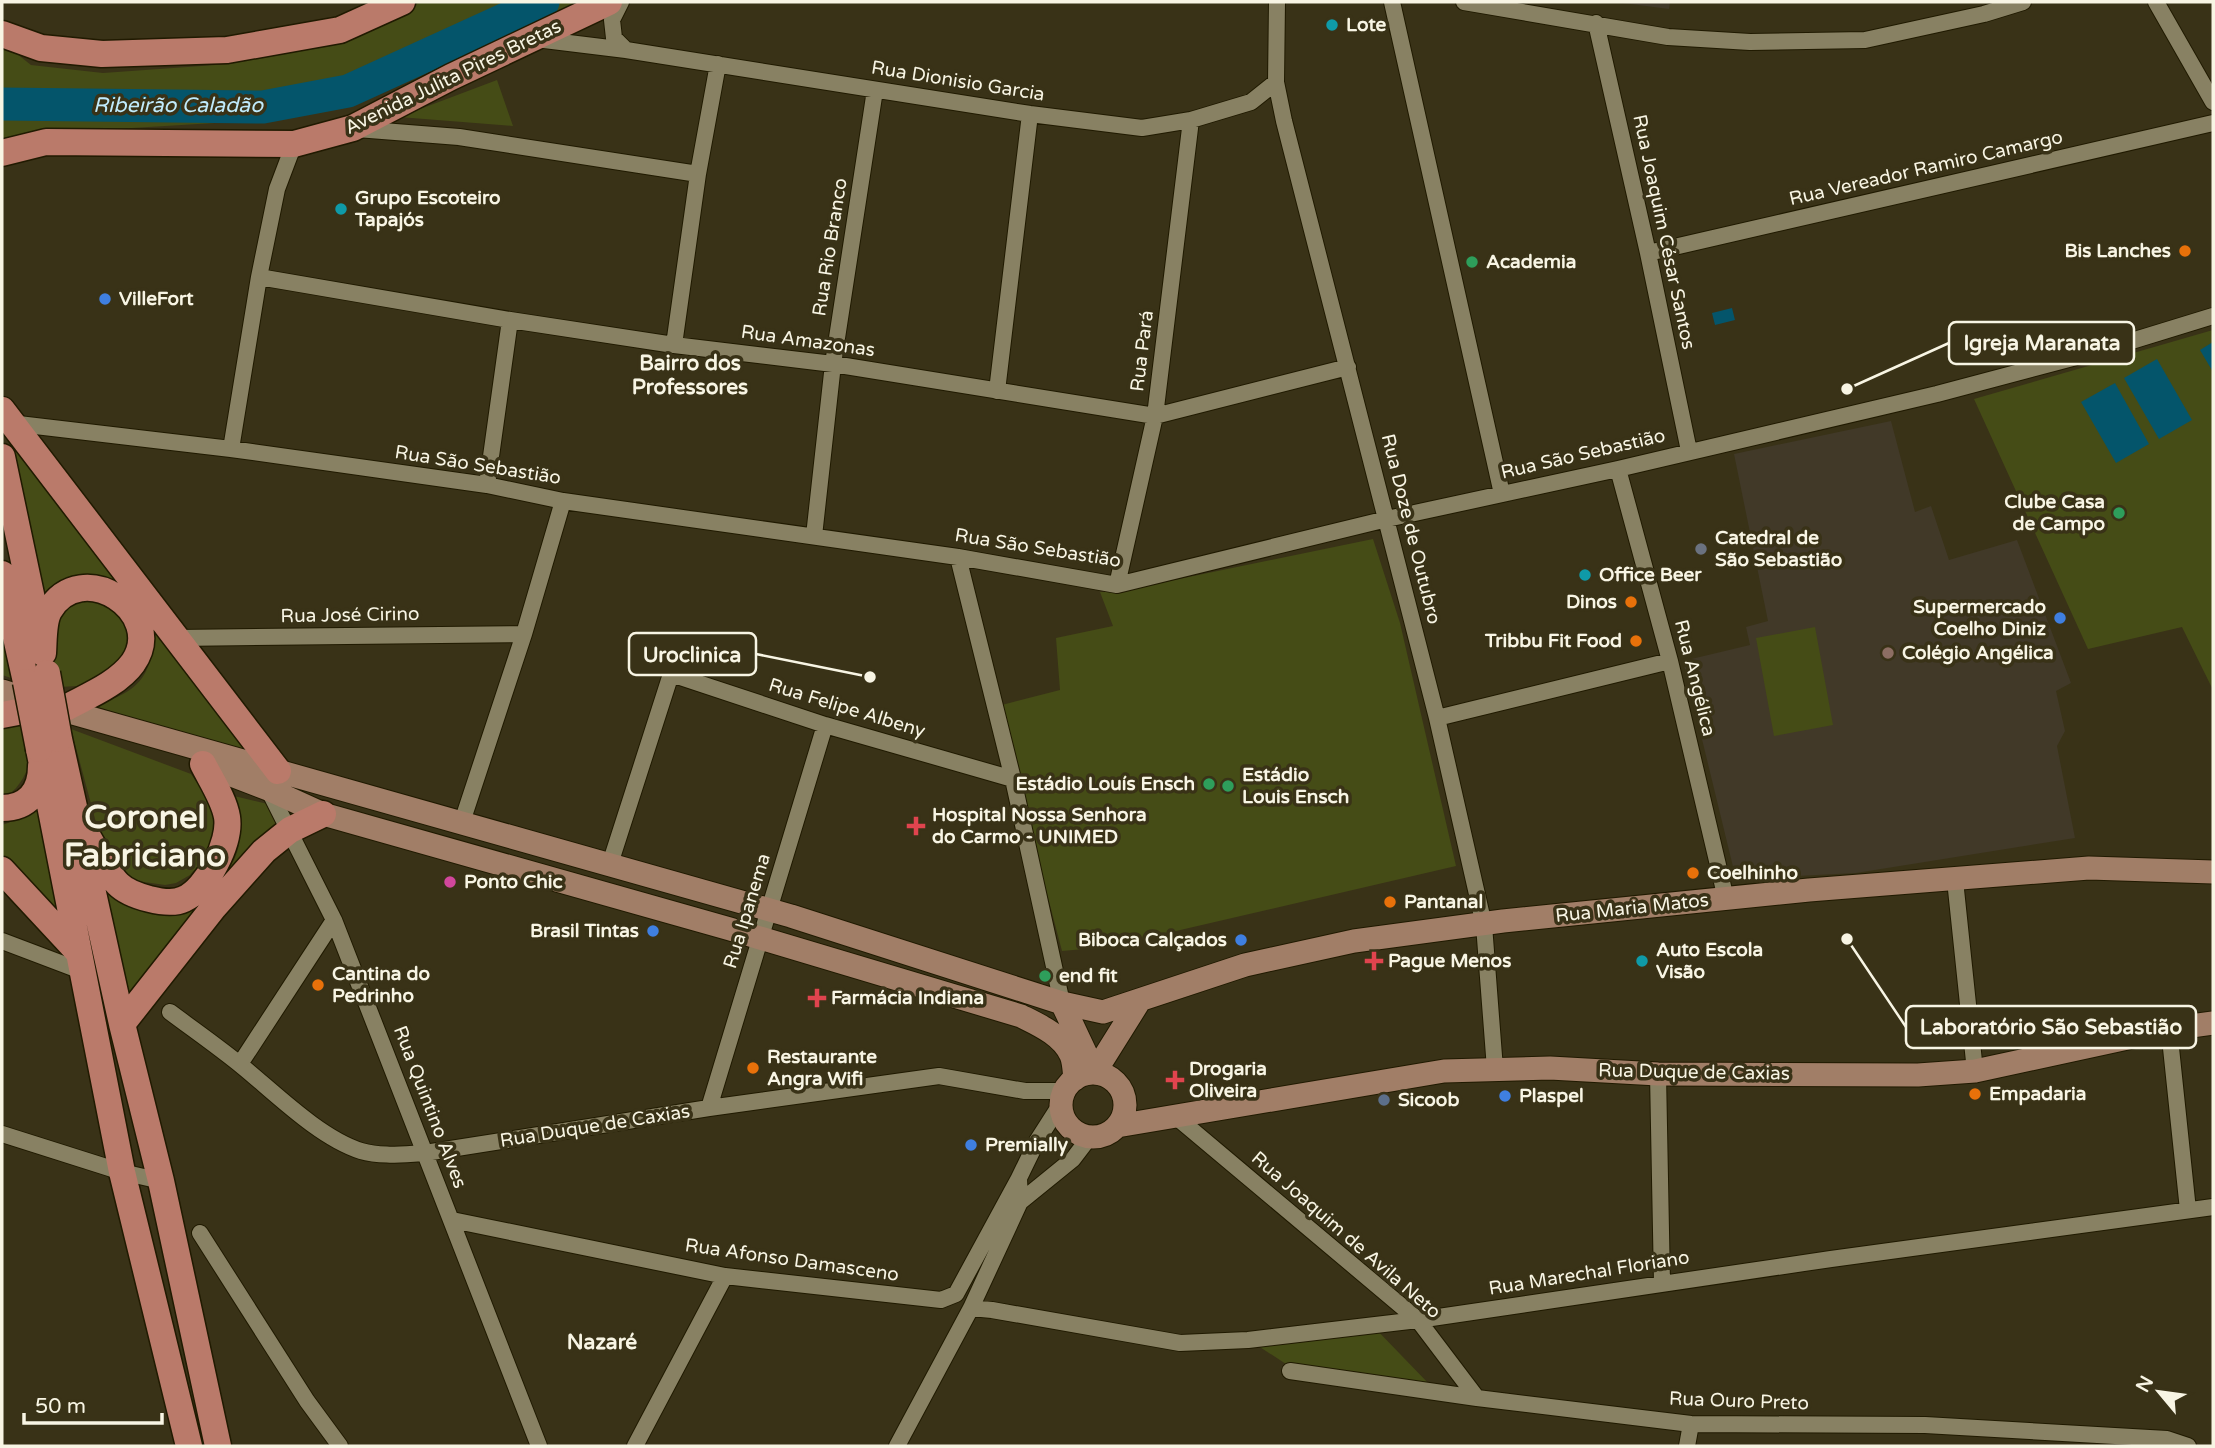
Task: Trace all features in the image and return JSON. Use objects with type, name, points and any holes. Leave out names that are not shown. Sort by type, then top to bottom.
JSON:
[{"type":"main road","points":[[2,34],[41,48],[102,54],[227,50],[340,30],[402,2]]},
{"type":"main road","name":"Avenida Julita Pires Bretas","points":[[2,153],[46,142],[294,144],[353,128],[609,2]]},
{"type":"main road","points":[[5,419],[176,638],[273,780]]},
{"type":"main road","points":[[2,457],[29,675],[62,710],[273,780],[323,814],[1021,1016],[1043,1026],[1061,1040],[1071,1055],[1073,1087],[1063,1120],[1069,1128],[1077,1135],[1102,1137],[1123,1118],[1126,1108],[1121,1088],[1114,1080],[1073,1087]]},
{"type":"main road","points":[[2,573],[6,603],[29,675],[47,750],[82,962],[122,1172],[189,1446]]},
{"type":"main road","points":[[29,675],[48,612],[61,597],[86,587],[109,592],[127,605],[139,624],[142,647],[131,665],[114,681],[62,710]]},
{"type":"main road","points":[[9,710],[203,764],[273,780]]},
{"type":"main road","points":[[2,808],[19,807],[30,800],[41,780],[47,750]]},
{"type":"main road","points":[[47,750],[75,818],[161,1181],[218,1446]]},
{"type":"main road","points":[[75,818],[118,884],[139,896],[162,901],[183,900],[204,881],[225,843],[228,819],[203,764]]},
{"type":"main road","name":"Rua Maria Matos","points":[[273,780],[462,822],[769,910],[1062,1003],[1103,1012],[1245,965],[1354,941],[1809,890],[2089,868],[2213,872]]},
{"type":"main road","points":[[122,1024],[214,907],[264,851],[290,830],[323,814]]},
{"type":"main road","points":[[2,870],[82,962]]},
{"type":"main road","points":[[1073,1087],[1140,1000]]},
{"type":"main road","points":[[1062,1003],[1073,1087]]},
{"type":"main road","name":"Rua Duque de Caxias","points":[[1117,1126],[1444,1071],[1550,1068],[1658,1074],[1918,1075],[1975,1071],[2169,1029],[2213,1023]]},
{"type":"street","points":[[621,2],[612,20],[614,38],[626,50]]},
{"type":"street","name":"Rua Doze de Outubro","points":[[1276,2],[1276,82],[1437,718],[1484,925],[1494,1069]]},
{"type":"street","points":[[1392,2],[1502,494]]},
{"type":"street","points":[[1464,2],[1668,37],[1750,42],[1865,40],[1984,14],[2023,2]]},
{"type":"street","points":[[2157,2],[2213,102]]},
{"type":"street","name":"Rua Joaquim César Santos","points":[[1596,23],[1689,451]]},
{"type":"street","name":"Rua Dionisio Garcia","points":[[532,38],[718,64],[1030,114],[1142,128],[1191,120],[1251,102],[1276,82]]},
{"type":"street","points":[[674,345],[698,174],[718,64]]},
{"type":"street","name":"Rua Rio Branco","points":[[814,536],[833,364],[875,90]]},
{"type":"street","points":[[998,391],[1030,114]]},
{"type":"street","name":"Rua Pará","points":[[1116,585],[1155,416],[1191,120]]},
{"type":"street","name":"Rua Vereador Ramiro Camargo","points":[[1648,253],[2213,123]]},
{"type":"street","points":[[353,128],[459,137],[698,174]]},
{"type":"street","points":[[230,449],[277,189],[294,144]]},
{"type":"street","name":"Rua Amazonas","points":[[259,277],[510,320],[674,345],[833,364],[1155,416],[1348,367]]},
{"type":"street","name":"Rua São Sebastião","points":[[5,419],[487,485],[563,500],[958,557],[1116,585],[1387,519],[1618,469],[1937,394],[2099,351],[2213,316]]},
{"type":"street","points":[[487,485],[510,320]]},
{"type":"street","name":"Rua Angélica","points":[[1618,469],[1670,661],[1726,898]]},
{"type":"street","points":[[462,822],[563,500]]},
{"type":"street","points":[[958,557],[1013,779],[1062,1003]]},
{"type":"street","name":"Rua José Cirino","points":[[176,638],[523,634]]},
{"type":"street","points":[[1437,718],[1670,661]]},
{"type":"street","name":"Rua Felipe Albeny","points":[[610,864],[671,674],[825,725],[1013,779]]},
{"type":"street","name":"Rua Ipanema","points":[[709,1108],[825,725]]},
{"type":"street","name":"Rua Quintino Alves","points":[[273,780],[290,830],[334,920],[540,1446]]},
{"type":"street","points":[[1955,880],[1975,1071]]},
{"type":"street","points":[[240,1064],[334,920]]},
{"type":"street","points":[[2,941],[82,962]]},
{"type":"street","name":"Rua Duque de Caxias","points":[[170,1012],[240,1064],[303,1117],[361,1151],[391,1155],[425,1153],[709,1108],[939,1076],[1025,1091],[1073,1087]]},
{"type":"street","points":[[2169,1029],[2188,1210]]},
{"type":"street","points":[[1658,1074],[1662,1283]]},
{"type":"street","name":"Rua Afonso Damasceno","points":[[452,1220],[725,1276],[941,1300],[956,1294],[1037,1141],[1073,1087]]},
{"type":"street","name":"Rua Joaquim de Avila Neto","points":[[1174,1115],[1418,1320],[1477,1398]]},
{"type":"street","points":[[2,1134],[122,1172],[161,1181]]},
{"type":"street","points":[[897,1446],[971,1308],[1020,1202],[1073,1159],[1089,1138]]},
{"type":"street","points":[[1019,1178],[1020,1202]]},
{"type":"street","name":"Rua Marechal Floriano","points":[[971,1308],[1180,1343],[1248,1340],[1418,1320],[1662,1283],[2213,1207]]},
{"type":"street","points":[[200,1233],[307,1401],[340,1446]]},
{"type":"street","points":[[635,1446],[725,1276]]},
{"type":"street","name":"Rua Ouro Preto","points":[[1290,1371],[1477,1398],[1691,1424],[1925,1425],[2167,1439],[2188,1446]]},
{"type":"street","points":[[1687,1446],[1691,1424]]},
{"type":"shaded area","points":[[1615,2],[1670,2],[1669,9]]},
{"type":"shaded area","name":"Colégio Angélica","points":[[1891,421],[1915,512],[1931,506],[1949,560],[2017,540],[2071,683],[2056,691],[2065,731],[2057,746],[2075,838],[1856,873],[1736,879],[1683,661],[1750,645],[1746,627],[1768,621],[1734,454]]},
{"type":"green space","points":[[421,2],[581,2],[346,101],[263,120],[66,132],[2,145],[2,42],[31,65],[103,73],[229,64],[338,40]]},
{"type":"green space","points":[[497,80],[513,126],[399,117]]},
{"type":"green space","name":"Clube Casa de Campo","points":[[2213,330],[2213,690],[2182,627],[2088,649],[1974,399]]},
{"type":"green space","points":[[9,428],[265,761],[89,704],[123,694],[139,681],[150,662],[151,641],[129,595],[115,583],[106,580],[96,579],[85,583],[40,611]]},
{"type":"green space","name":"Estádio Louis Ensch","points":[[1373,539],[1400,623],[1456,866],[1107,947],[1062,951],[998,706],[1060,690],[1056,638],[1113,626],[1100,592],[1116,592]]},
{"type":"green space","points":[[96,598],[130,621],[130,654],[96,685],[59,687],[52,651],[56,623],[74,601]]},
{"type":"green space","points":[[2,605],[20,681],[2,675]]},
{"type":"green space","points":[[1815,627],[1833,725],[1774,736],[1756,638]]},
{"type":"green space","points":[[30,719],[32,742],[29,764],[19,784],[2,799],[2,721]]},
{"type":"green space","points":[[71,729],[191,774],[212,804],[217,830],[203,860],[190,875],[176,883],[165,885],[130,880],[102,845]]},
{"type":"green space","points":[[48,792],[72,928],[2,856],[2,825],[27,812]]},
{"type":"green space","points":[[234,796],[272,805],[283,829],[125,1006],[98,876],[128,898],[217,880],[226,872],[237,852],[240,830]]},
{"type":"green space","points":[[1372,1325],[1430,1385],[1286,1364],[1246,1338]]},
{"type":"water","points":[[1732,308],[1735,320],[1715,325],[1712,313]]},
{"type":"water","points":[[2213,342],[2213,372],[2200,350]]},
{"type":"water","points":[[2157,359],[2192,420],[2159,439],[2124,378]]},
{"type":"water","points":[[2115,383],[2149,444],[2116,463],[2081,402]]},
{"type":"waterway","name":"Ribeirão Caladão","points":[[2,104],[263,107],[348,91],[543,2]]},
{"type":"place","name":"Lote","points":[[1332,25]]},
{"type":"place","name":"Grupo Escoteiro Tapajós","points":[[341,209]]},
{"type":"place","name":"Bis Lanches","points":[[2185,251]]},
{"type":"place","name":"Academia","points":[[1472,262]]},
{"type":"place","name":"VilleFort","points":[[105,299]]},
{"type":"place","name":"Igreja Maranata","points":[[1847,389]]},
{"type":"place","name":"Clube Casa de Campo","points":[[2119,513]]},
{"type":"place","name":"Catedral de São Sebastião","points":[[1701,549]]},
{"type":"place","name":"Office Beer","points":[[1585,575]]},
{"type":"place","name":"Dinos","points":[[1631,602]]},
{"type":"place","name":"Supermercado Coelho Diniz","points":[[2060,618]]},
{"type":"place","name":"Tribbu Fit Food","points":[[1636,641]]},
{"type":"place","name":"Colégio Angélica","points":[[1888,653]]},
{"type":"place","name":"Uroclinica","points":[[870,677]]},
{"type":"place","name":"Estádio Louís Ensch","points":[[1209,784]]},
{"type":"place","name":"Estádio Louis Ensch","points":[[1228,786]]},
{"type":"place","name":"Hospital Nossa Senhora do Carmo - UNIMED","points":[[916,826]]},
{"type":"place","name":"Coelhinho","points":[[1693,873]]},
{"type":"place","name":"Ponto Chic","points":[[450,882]]},
{"type":"place","name":"Pantanal","points":[[1390,902]]},
{"type":"place","name":"Brasil Tintas","points":[[653,931]]},
{"type":"place","name":"Laboratório São Sebastião","points":[[1847,939]]},
{"type":"place","name":"Biboca Calçados","points":[[1241,940]]},
{"type":"place","name":"Pague Menos","points":[[1374,961]]},
{"type":"place","name":"Auto Escola Visão","points":[[1642,961]]},
{"type":"place","name":"end fit","points":[[1045,976]]},
{"type":"place","name":"Cantina do Pedrinho","points":[[318,985]]},
{"type":"place","name":"Farmácia Indiana","points":[[817,998]]},
{"type":"place","name":"Restaurante Angra Wifi","points":[[753,1068]]},
{"type":"place","name":"Drogaria Oliveira","points":[[1175,1080]]},
{"type":"place","name":"Empadaria","points":[[1975,1094]]},
{"type":"place","name":"Plaspel","points":[[1505,1096]]},
{"type":"place","name":"Sicoob","points":[[1384,1100]]},
{"type":"place","name":"Premially","points":[[971,1145]]},
{"type":"district","name":"Bairro dos Professores","points":[[690,375]]},
{"type":"district","name":"Coronel Fabriciano","points":[[145,836]]},
{"type":"district","name":"Nazaré","points":[[602,1342]]}]
